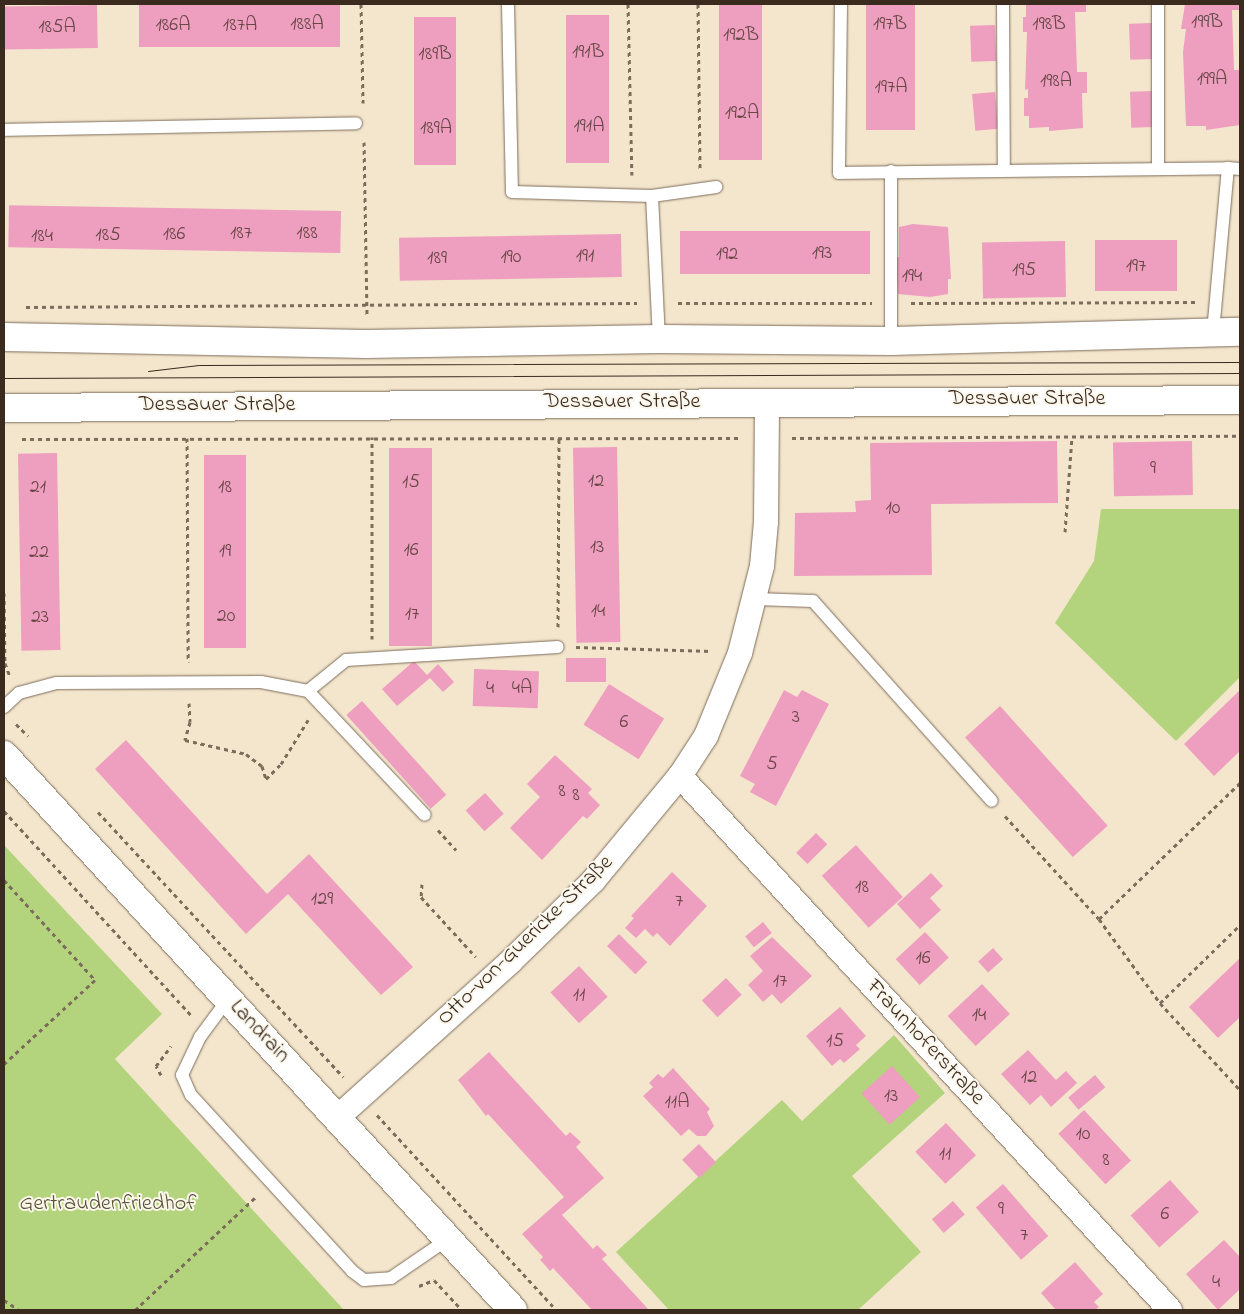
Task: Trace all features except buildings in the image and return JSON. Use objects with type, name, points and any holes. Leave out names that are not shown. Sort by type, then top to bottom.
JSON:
[{"type":"main road","points":[[4,336],[366,344],[659,339],[891,341],[1240,332]]},
{"type":"main road","name":"Dessauer Straße","points":[[4,408],[1240,400]]},
{"type":"main road","name":"Landrain","points":[[4,756],[338,1117],[448,1239],[502,1306]]},
{"type":"street","name":"Otto-von-Guericke-Straße","points":[[338,1117],[554,921],[625,845],[680,776],[706,736],[740,654],[755,599],[766,522],[767,402]]},
{"type":"street","name":"Fraunhoferstraße","points":[[680,776],[1170,1310]]},
{"type":"lane","points":[[508,4],[512,192],[652,196],[716,187]]},
{"type":"lane","points":[[841,4],[838,173],[1158,168],[1234,169],[1213,332]]},
{"type":"lane","points":[[1003,4],[1004,170]]},
{"type":"lane","points":[[1158,4],[1158,168]]},
{"type":"lane","points":[[4,130],[360,125]]},
{"type":"lane","points":[[891,171],[891,341]]},
{"type":"lane","points":[[652,196],[659,339]]},
{"type":"lane","points":[[755,599],[813,601],[992,802]]},
{"type":"lane","points":[[308,691],[346,660],[372,657],[558,648]]},
{"type":"lane","points":[[7,712],[19,693],[57,683],[262,682],[308,691],[425,815]]},
{"type":"lane","points":[[228,999],[200,1037],[182,1075],[191,1095],[352,1271],[364,1280],[391,1278],[448,1239]]},
{"type":"path","points":[[361,4],[360,125],[367,305],[366,344]]},
{"type":"path","points":[[628,4],[633,195]]},
{"type":"path","points":[[698,4],[700,189]]},
{"type":"path","points":[[23,307],[1218,302]]},
{"type":"path","points":[[13,439],[1240,436]]},
{"type":"path","points":[[372,437],[372,657]]},
{"type":"path","points":[[559,437],[558,648],[684,648],[740,654]]},
{"type":"path","points":[[1065,532],[1072,437]]},
{"type":"path","points":[[187,438],[188,681],[190,722],[186,740],[246,754],[262,766],[266,779],[281,764],[310,717],[322,706]]},
{"type":"path","points":[[4,593],[5,663],[19,693]]},
{"type":"path","points":[[7,712],[30,739]]},
{"type":"path","points":[[1099,919],[1240,784]]},
{"type":"path","points":[[992,802],[1099,919],[1160,1003],[1240,1090]]},
{"type":"path","points":[[91,804],[556,1310]]},
{"type":"path","points":[[434,826],[456,850]]},
{"type":"path","points":[[4,880],[95,980],[4,1064]]},
{"type":"path","points":[[422,884],[421,897],[478,959]]},
{"type":"path","points":[[1160,1003],[1240,925]]},
{"type":"path","points":[[135,1310],[272,1182]]},
{"type":"path","points":[[4,1300],[19,1310]]},
{"type":"green space","points":[[1101,509],[1240,509],[1240,677],[1176,741],[1055,623],[1094,561]]},
{"type":"green space","name":"Gertraudenfriedhof","points":[[4,845],[162,1014],[115,1059],[344,1310],[4,1310]]},
{"type":"green space","points":[[894,1035],[945,1093],[852,1176],[921,1252],[858,1310],[669,1310],[616,1252],[782,1100],[802,1121]]},
{"type":"tram line","points":[[148,371],[199,365],[1240,362]]},
{"type":"tram line","points":[[4,378],[1240,373]]}]
